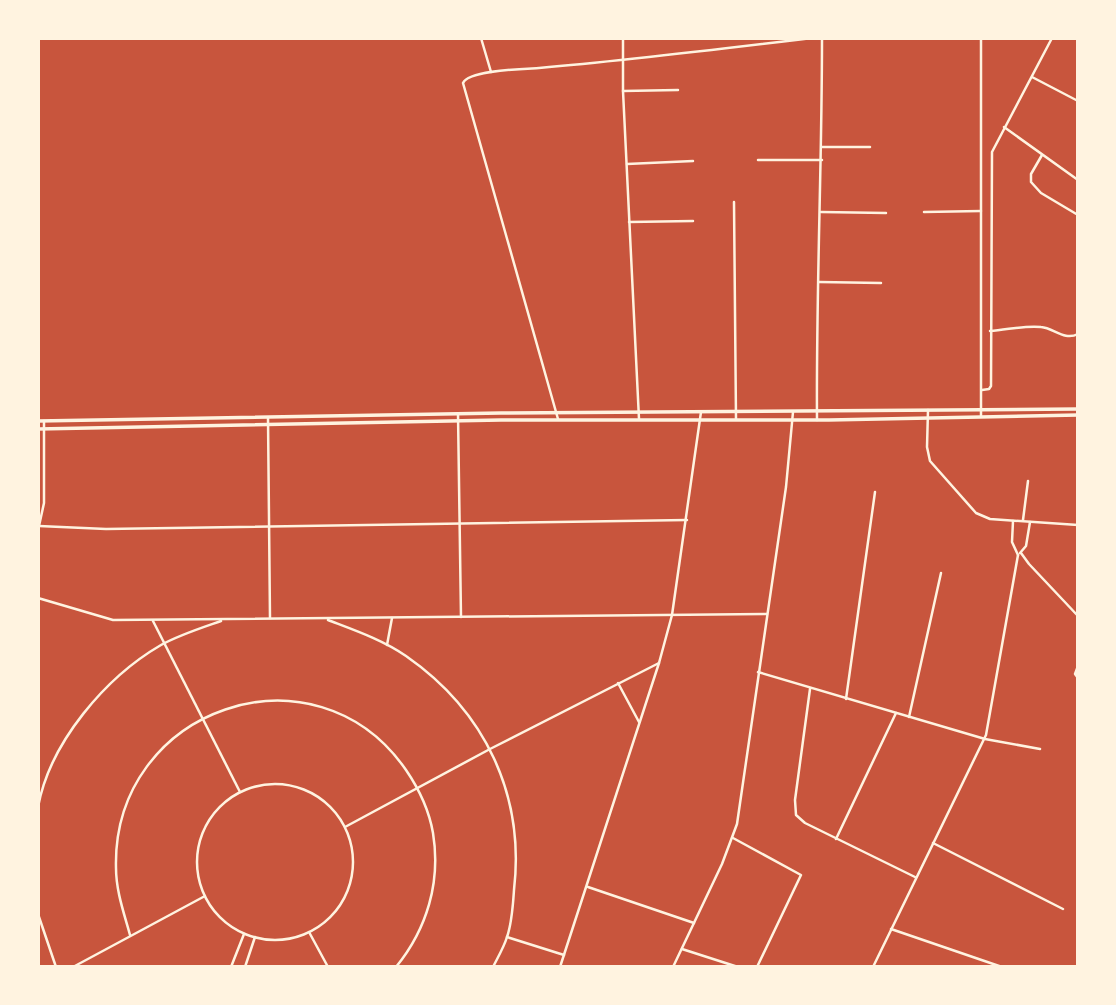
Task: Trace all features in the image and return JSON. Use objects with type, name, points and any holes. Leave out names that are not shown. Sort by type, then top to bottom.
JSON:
[{"type":"street","points":[[481,38],[491,72]]},
{"type":"street","points":[[623,38],[623,92],[639,419]]},
{"type":"street","points":[[559,420],[463,83],[468,76],[491,72],[812,38]]},
{"type":"street","points":[[817,420],[822,38]]},
{"type":"street","points":[[981,416],[982,38]]},
{"type":"street","points":[[982,390],[991,387],[992,152],[1052,38]]},
{"type":"street","points":[[1032,77],[1077,101]]},
{"type":"street","points":[[623,92],[678,90]]},
{"type":"street","points":[[1004,127],[1077,180]]},
{"type":"street","points":[[822,147],[870,147]]},
{"type":"street","points":[[1042,155],[1031,174],[1031,182],[1050,199],[1077,215]]},
{"type":"street","points":[[758,160],[822,160]]},
{"type":"street","points":[[627,164],[692,161]]},
{"type":"street","points":[[734,202],[736,420]]},
{"type":"street","points":[[924,212],[981,211]]},
{"type":"street","points":[[821,212],[886,213]]},
{"type":"street","points":[[629,222],[693,221]]},
{"type":"street","points":[[818,282],[881,283]]},
{"type":"street","points":[[990,331],[1040,327],[1066,337],[1077,334]]},
{"type":"street","points":[[687,520],[106,528],[39,526],[44,503],[41,421],[557,412],[1077,409]]},
{"type":"street","points":[[928,410],[928,452],[932,464],[978,514],[987,519],[1077,526]]},
{"type":"street","points":[[561,967],[672,615],[701,412]]},
{"type":"street","points":[[673,967],[733,838],[739,815],[786,487],[793,412]]},
{"type":"street","points":[[458,414],[461,617]]},
{"type":"street","points":[[41,429],[458,421],[817,420],[1077,415]]},
{"type":"street","points":[[268,417],[271,618]]},
{"type":"street","points":[[1023,521],[1028,481]]},
{"type":"street","points":[[846,699],[875,492]]},
{"type":"street","points":[[1013,521],[1012,545],[1077,616]]},
{"type":"street","points":[[873,967],[985,739],[1019,554],[1027,543],[1030,522]]},
{"type":"street","points":[[909,718],[941,573]]},
{"type":"street","points":[[38,598],[103,619],[153,621],[767,614]]},
{"type":"street","points":[[387,645],[392,618]]},
{"type":"street","points":[[325,619],[387,645],[423,670],[452,696],[490,749],[507,793],[517,840],[516,874],[507,937],[493,967]]},
{"type":"street","points":[[38,807],[41,788],[87,709],[126,670],[164,644],[224,620]]},
{"type":"street","points":[[153,621],[240,792]]},
{"type":"street","points":[[345,827],[659,663]]},
{"type":"street","points":[[1077,666],[1077,678]]},
{"type":"street","points":[[758,672],[985,739],[1040,748]]},
{"type":"street","points":[[618,683],[639,722]]},
{"type":"street","points":[[810,689],[794,808],[800,820],[916,878]]},
{"type":"street","points":[[130,935],[116,878],[117,841],[123,811],[135,782],[155,754],[175,736],[202,718],[230,708],[272,700],[310,704],[345,717],[374,734],[400,761],[418,788],[432,828],[436,876],[425,918],[411,946],[396,967]]},
{"type":"street","points":[[836,838],[896,713]]},
{"type":"street","points":[[274,783],[300,788],[323,800],[336,812],[345,827],[351,843],[351,878],[336,910],[324,923],[309,932],[283,940],[244,934],[217,915],[205,896],[197,867],[201,837],[216,811],[240,792],[274,783]]},
{"type":"street","points":[[733,838],[799,872],[801,876],[757,967]]},
{"type":"street","points":[[933,843],[1063,909]]},
{"type":"street","points":[[587,887],[694,923]]},
{"type":"street","points":[[73,967],[205,896]]},
{"type":"street","points":[[38,914],[56,967]]},
{"type":"street","points":[[891,929],[1002,967]]},
{"type":"street","points":[[309,932],[328,967]]},
{"type":"street","points":[[231,967],[244,934]]},
{"type":"street","points":[[245,967],[255,937]]},
{"type":"street","points":[[507,937],[564,955]]},
{"type":"street","points":[[682,949],[738,967]]},
{"type":"street","points":[[718,967],[720,961]]}]
